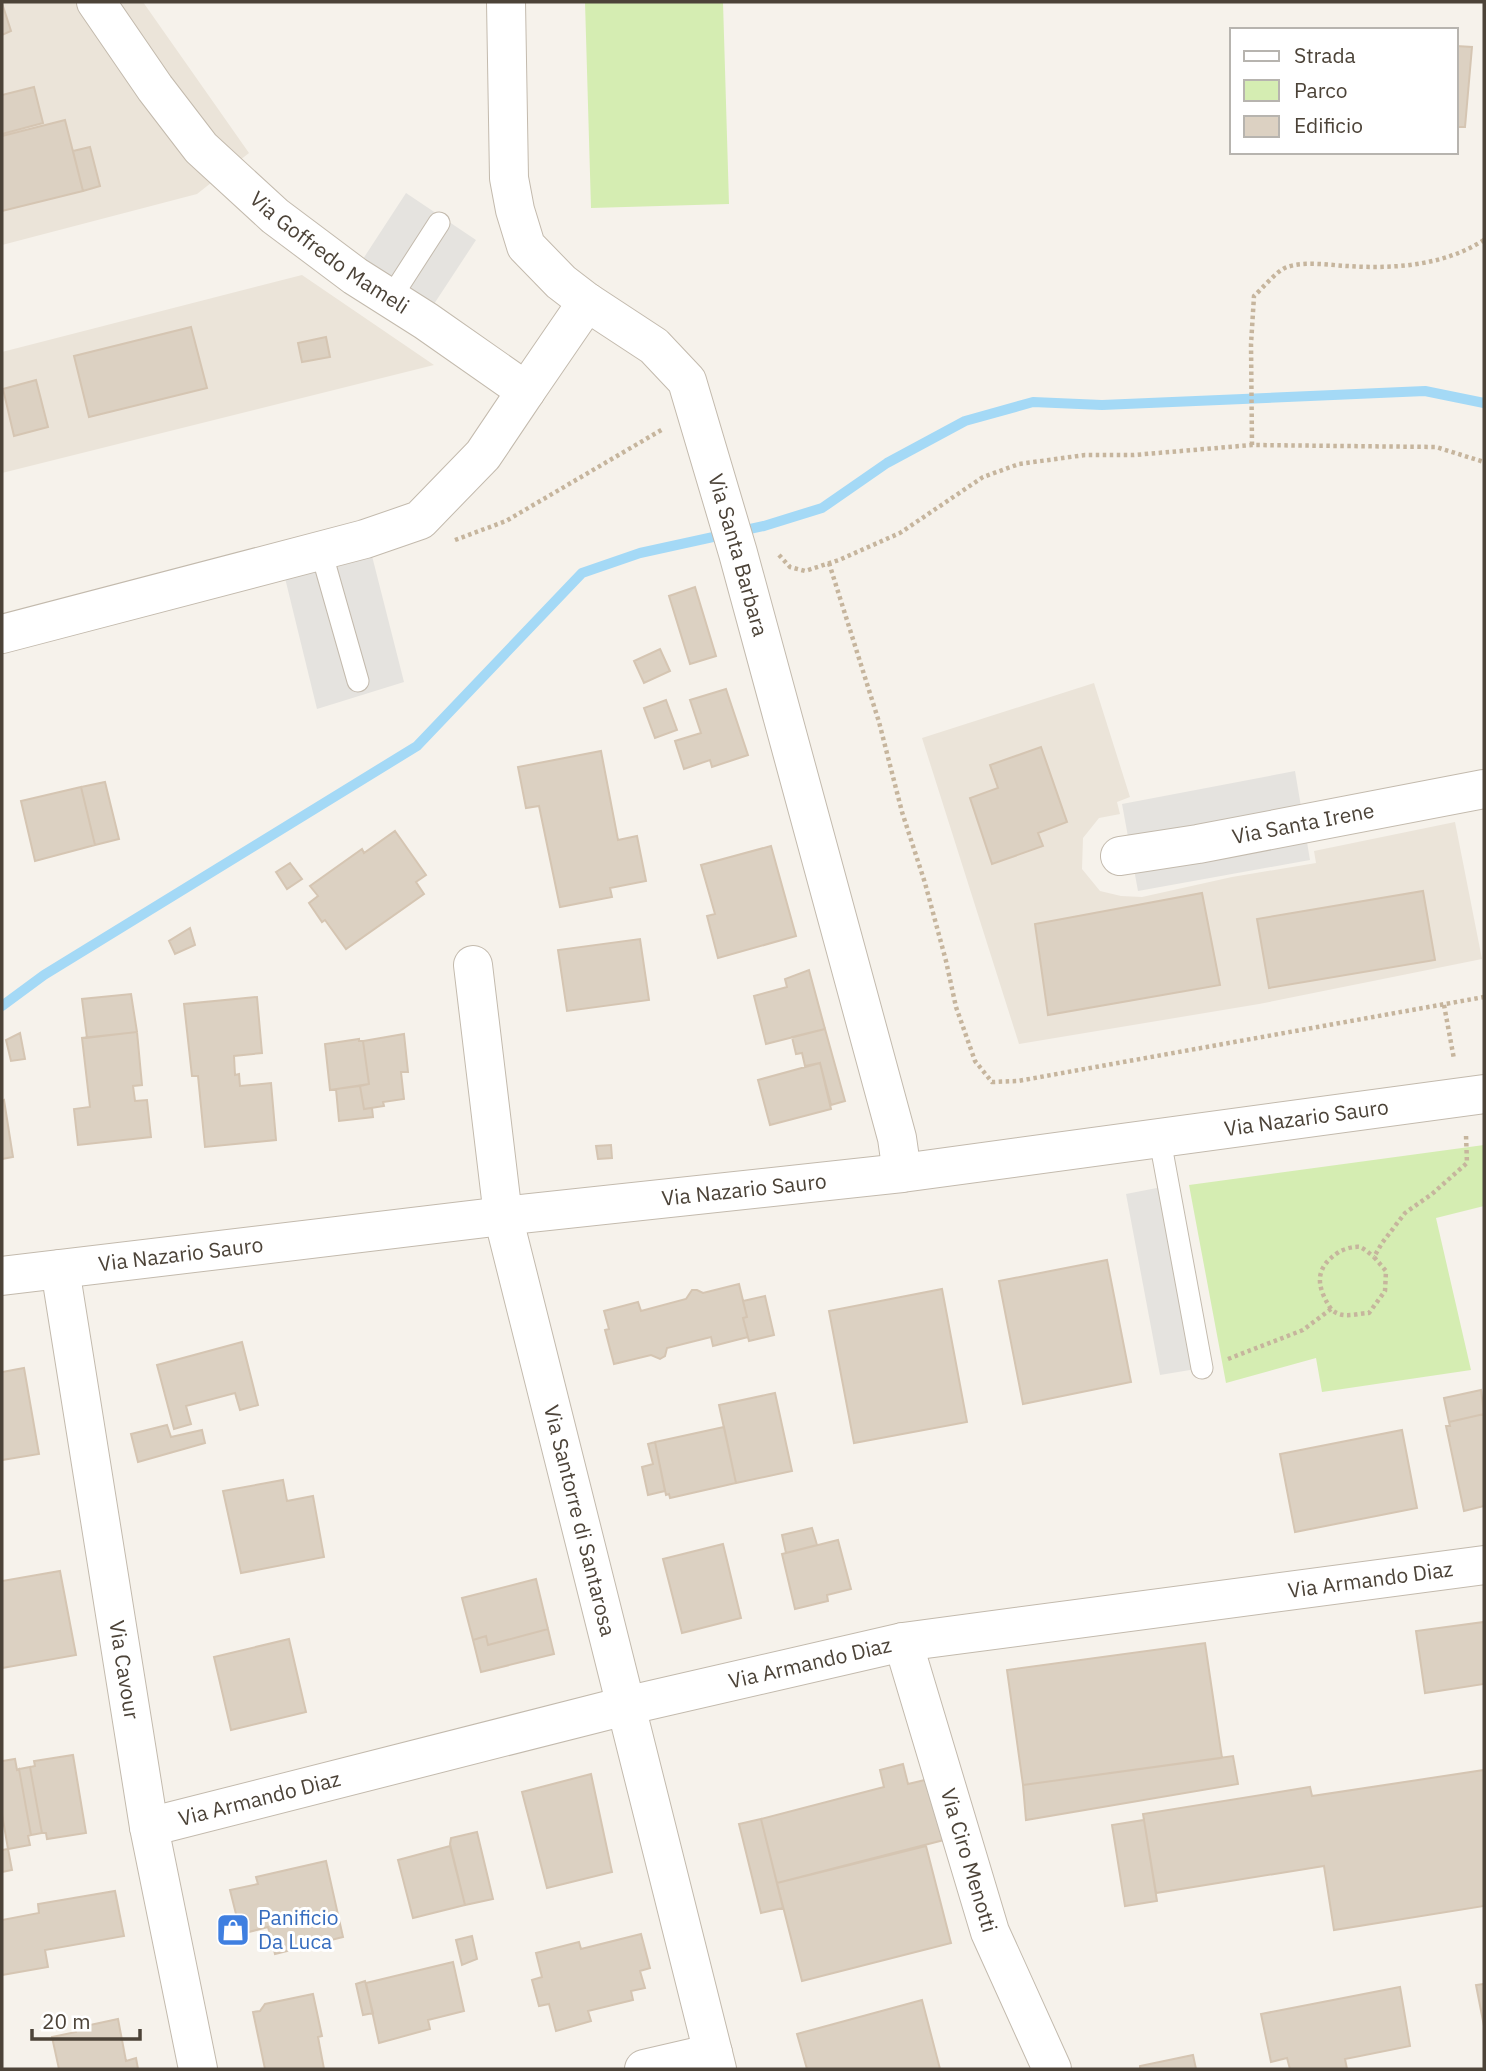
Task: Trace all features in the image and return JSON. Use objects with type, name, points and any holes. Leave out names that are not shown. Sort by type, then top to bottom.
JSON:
[{"type":"street","name":"Via Goffredo Mameli","points":[[96,2],[155,88],[201,148],[275,216],[355,276],[426,321],[526,391]]},
{"type":"street","name":"Via Santa Barbara","points":[[506,2],[509,178],[526,246],[561,282],[654,346],[687,381],[738,552],[897,1139],[902,1173]]},
{"type":"street","points":[[2,634],[365,539],[420,520],[483,454],[587,302]]},
{"type":"street","name":"Via Santa Irene","points":[[1120,856],[1198,844],[1484,789]]},
{"type":"street","name":"Via Santorre di Santarosa","points":[[473,965],[503,1216],[715,2061]]},
{"type":"street","name":"Via Nazario Sauro","points":[[2,1276],[503,1216],[902,1173],[1484,1094]]},
{"type":"street","name":"Via Cavour","points":[[60,1269],[149,1827],[198,2069]]},
{"type":"street","name":"Via Armando Diaz","points":[[149,1827],[625,1706],[903,1642],[1484,1565]]},
{"type":"street","name":"Via Ciro Menotti","points":[[903,1642],[990,1932],[1052,2069]]},
{"type":"street","points":[[644,2069],[715,2061]]},
{"type":"lane","points":[[390,299],[439,223]]},
{"type":"lane","points":[[321,551],[358,681]]},
{"type":"lane","points":[[1160,1140],[1202,1368]]},
{"type":"path","points":[[1252,445],[1251,344],[1254,296],[1285,267],[1313,264],[1388,268],[1427,264],[1473,248],[1484,240]]},
{"type":"path","points":[[450,541],[506,521],[696,411]]},
{"type":"path","points":[[790,567],[805,571],[900,533],[983,477],[1019,464],[1085,455],[1134,456],[1252,445],[1436,447],[1484,462]]},
{"type":"path","points":[[829,563],[880,722],[902,812],[943,948],[956,1007],[975,1061],[992,1082],[1018,1081],[1484,997]]},
{"type":"path","points":[[1444,1005],[1454,1059]]},
{"type":"path","points":[[1374,1257],[1405,1213],[1432,1194],[1467,1163],[1466,1135]]},
{"type":"path","points":[[1360,1247],[1374,1257],[1386,1271],[1385,1291],[1369,1313],[1348,1316],[1336,1313],[1331,1309],[1322,1290],[1321,1269],[1345,1248],[1360,1247]]},
{"type":"path","points":[[1202,1368],[1294,1334],[1317,1321],[1331,1309]]},
{"type":"shaded area","points":[[2,2],[143,2],[249,153],[197,194],[2,245]]},
{"type":"shaded area","points":[[406,193],[476,240],[434,304],[363,259]]},
{"type":"shaded area","points":[[302,275],[434,365],[2,473],[2,352]]},
{"type":"shaded area","points":[[372,556],[404,682],[317,709],[285,578],[327,570]]},
{"type":"shaded area","points":[[1094,683],[1130,797],[1117,802],[1120,814],[1099,818],[1083,838],[1082,869],[1100,891],[1142,897],[1232,877],[1316,863],[1314,851],[1455,822],[1482,959],[1259,1004],[1019,1044],[922,738]]},
{"type":"shaded area","points":[[1295,771],[1310,860],[1138,891],[1122,804]]},
{"type":"shaded area","points":[[1167,1186],[1202,1368],[1160,1375],[1126,1194]]},
{"type":"green space","points":[[585,2],[723,2],[729,204],[591,208]]},
{"type":"green space","points":[[1484,1145],[1484,1206],[1436,1218],[1471,1370],[1322,1392],[1316,1358],[1226,1383],[1189,1185]]},
{"type":"building","points":[[2,3],[11,31],[2,35]]},
{"type":"building","points":[[1458,46],[1472,47],[1465,127],[1458,127]]},
{"type":"building","points":[[34,87],[43,123],[2,134],[2,95]]},
{"type":"building","points":[[65,120],[83,191],[2,211],[2,136]]},
{"type":"building","points":[[90,147],[100,186],[83,191],[73,151]]},
{"type":"building","points":[[191,327],[207,388],[89,417],[74,356]]},
{"type":"building","points":[[326,337],[330,357],[302,362],[298,343]]},
{"type":"building","points":[[36,380],[48,427],[14,436],[3,389]]},
{"type":"building","points":[[695,587],[716,656],[690,664],[669,596]]},
{"type":"building","points":[[660,649],[670,671],[644,683],[634,661]]},
{"type":"building","points":[[726,689],[748,755],[712,767],[710,760],[684,769],[675,741],[701,733],[690,700]]},
{"type":"building","points":[[666,700],[677,730],[655,738],[644,708]]},
{"type":"building","points":[[1041,747],[1067,822],[1038,833],[1043,846],[992,864],[970,798],[998,788],[990,765]]},
{"type":"building","points":[[601,751],[618,840],[637,836],[646,881],[610,888],[612,897],[560,907],[539,806],[526,808],[518,767]]},
{"type":"building","points":[[105,782],[119,839],[95,845],[81,787]]},
{"type":"building","points":[[81,787],[95,845],[35,861],[21,801]]},
{"type":"building","points":[[395,831],[426,875],[416,882],[424,894],[346,949],[309,903],[318,896],[310,886],[362,849],[364,853]]},
{"type":"building","points":[[771,846],[796,936],[718,958],[707,916],[715,914],[701,865]]},
{"type":"building","points":[[290,863],[302,879],[287,889],[276,872]]},
{"type":"building","points":[[1423,891],[1435,960],[1269,988],[1257,919]]},
{"type":"building","points":[[1202,893],[1220,985],[1048,1015],[1035,924]]},
{"type":"building","points":[[190,928],[195,945],[175,954],[169,941]]},
{"type":"building","points":[[640,939],[649,1000],[567,1011],[558,950]]},
{"type":"building","points":[[809,970],[825,1029],[766,1044],[754,996],[787,987],[785,979]]},
{"type":"building","points":[[131,994],[137,1032],[87,1038],[82,999]]},
{"type":"building","points":[[257,997],[262,1053],[234,1056],[235,1075],[239,1074],[240,1086],[271,1083],[276,1140],[205,1147],[198,1076],[192,1076],[184,1004]]},
{"type":"building","points":[[825,1029],[845,1101],[831,1105],[820,1063],[805,1066],[802,1053],[796,1054],[792,1037]]},
{"type":"building","points":[[137,1032],[142,1085],[133,1086],[135,1101],[147,1100],[151,1137],[78,1145],[74,1109],[90,1107],[82,1038]]},
{"type":"building","points":[[20,1033],[25,1059],[11,1061],[6,1040]]},
{"type":"building","points":[[404,1034],[408,1072],[401,1072],[404,1099],[383,1102],[384,1106],[364,1109],[360,1086],[369,1084],[363,1041]]},
{"type":"building","points":[[359,1039],[363,1041],[369,1084],[330,1090],[325,1044]]},
{"type":"building","points":[[820,1063],[831,1109],[770,1125],[758,1080]]},
{"type":"building","points":[[360,1086],[364,1109],[372,1108],[373,1117],[339,1121],[336,1089]]},
{"type":"building","points":[[4,1100],[13,1157],[2,1159],[2,1101]]},
{"type":"building","points":[[611,1145],[612,1158],[598,1159],[596,1146]]},
{"type":"building","points":[[1107,1260],[1131,1382],[1023,1404],[999,1281]]},
{"type":"building","points":[[739,1284],[747,1317],[743,1318],[748,1337],[713,1346],[711,1337],[667,1348],[665,1356],[660,1359],[651,1355],[614,1364],[605,1330],[609,1329],[604,1311],[638,1302],[641,1311],[686,1299],[692,1290],[703,1293]]},
{"type":"building","points":[[942,1289],[967,1422],[854,1443],[829,1311]]},
{"type":"building","points":[[765,1296],[774,1335],[749,1341],[743,1318],[747,1317],[743,1301]]},
{"type":"building","points":[[242,1342],[258,1405],[240,1410],[235,1393],[186,1406],[191,1424],[174,1429],[157,1365]]},
{"type":"building","points":[[24,1368],[39,1454],[2,1460],[2,1372]]},
{"type":"building","points":[[1481,1390],[1484,1414],[1449,1422],[1444,1398]]},
{"type":"building","points":[[775,1393],[792,1471],[736,1483],[719,1405]]},
{"type":"building","points":[[1484,1414],[1484,1506],[1464,1511],[1446,1426],[1450,1426],[1449,1422]]},
{"type":"building","points":[[167,1425],[171,1437],[202,1430],[205,1443],[138,1462],[131,1434]]},
{"type":"building","points":[[724,1427],[736,1483],[670,1498],[669,1494],[666,1495],[655,1442]]},
{"type":"building","points":[[1402,1430],[1417,1508],[1295,1532],[1280,1454]]},
{"type":"building","points":[[655,1442],[665,1491],[648,1495],[642,1467],[653,1464],[648,1444]]},
{"type":"building","points":[[283,1480],[287,1501],[313,1496],[324,1557],[241,1573],[223,1491]]},
{"type":"building","points":[[812,1528],[817,1545],[786,1553],[782,1535]]},
{"type":"building","points":[[838,1540],[851,1589],[827,1595],[828,1601],[795,1609],[782,1554]]},
{"type":"building","points":[[723,1544],[741,1618],[682,1633],[663,1559]]},
{"type":"building","points":[[60,1571],[76,1655],[2,1668],[2,1581]]},
{"type":"building","points":[[536,1579],[548,1629],[488,1645],[486,1636],[473,1640],[462,1598]]},
{"type":"building","points":[[1484,1622],[1484,1684],[1425,1693],[1416,1631]]},
{"type":"building","points":[[548,1629],[554,1654],[481,1672],[473,1640],[486,1636],[488,1645]]},
{"type":"building","points":[[289,1639],[306,1712],[231,1730],[214,1657]]},
{"type":"building","points":[[1205,1643],[1222,1758],[1023,1785],[1007,1670]]},
{"type":"building","points":[[73,1755],[86,1833],[47,1839],[46,1833],[42,1833],[30,1767],[35,1766],[34,1761]]},
{"type":"building","points":[[1233,1756],[1238,1784],[1026,1820],[1023,1785]]},
{"type":"building","points":[[15,1759],[31,1835],[28,1836],[30,1845],[8,1849],[2,1814],[2,1761]]},
{"type":"building","points":[[903,1764],[908,1784],[929,1779],[944,1840],[777,1883],[761,1819],[884,1787],[880,1770]]},
{"type":"building","points":[[30,1767],[42,1833],[31,1835],[19,1769]]},
{"type":"building","points":[[1484,1770],[1484,1906],[1334,1930],[1324,1866],[1156,1893],[1143,1814],[1310,1787],[1312,1796]]},
{"type":"building","points":[[591,1774],[612,1872],[547,1888],[522,1792]]},
{"type":"building","points":[[761,1819],[783,1908],[761,1913],[739,1824]]},
{"type":"building","points":[[1144,1820],[1157,1901],[1125,1906],[1112,1825]]},
{"type":"building","points":[[477,1832],[493,1899],[465,1905],[450,1844],[451,1838]]},
{"type":"building","points":[[450,1846],[465,1905],[413,1918],[398,1860]]},
{"type":"building","points":[[926,1846],[951,1943],[802,1981],[777,1883]]},
{"type":"building","points":[[8,1849],[12,1870],[2,1872],[2,1850]]},
{"type":"building","points":[[326,1861],[343,1937],[275,1954],[268,1927],[241,1934],[230,1890],[258,1884],[256,1877]]},
{"type":"building","points":[[115,1891],[124,1936],[45,1950],[48,1967],[2,1975],[2,1920],[39,1913],[38,1904]]},
{"type":"building","points":[[641,1934],[650,1968],[640,1971],[645,1988],[631,1991],[633,2000],[588,2011],[591,2021],[556,2031],[549,2004],[539,2006],[532,1980],[542,1977],[536,1953],[579,1942],[581,1949]]},
{"type":"building","points":[[472,1936],[477,1959],[462,1965],[456,1940]]},
{"type":"building","points":[[453,1962],[464,2011],[428,2020],[430,2029],[379,2043],[366,1983]]},
{"type":"building","points":[[365,1981],[373,2013],[363,2015],[356,1984]]},
{"type":"building","points":[[1484,1984],[1484,2026],[1476,1985]]},
{"type":"building","points":[[1400,1987],[1410,2046],[1345,2059],[1347,2069],[1290,2069],[1287,2058],[1271,2062],[1261,2014]]},
{"type":"building","points":[[313,1994],[322,2036],[318,2037],[324,2069],[265,2069],[253,2012],[260,2011],[265,2004]]},
{"type":"building","points":[[922,2000],[940,2069],[807,2069],[797,2034]]},
{"type":"building","points":[[118,2019],[126,2061],[136,2058],[138,2069],[59,2069],[52,2037],[76,2032],[76,2028]]},
{"type":"building","points":[[1193,2055],[1196,2069],[1140,2069],[1140,2066]]},
{"type":"waterway","points":[[2,1006],[44,975],[417,746],[582,573],[640,553],[764,526],[822,508],[887,463],[965,421],[1033,402],[1102,405],[1425,391],[1484,403]]},
{"type":"place","name":"Panificio Da Luca","points":[[233,1930]]}]
